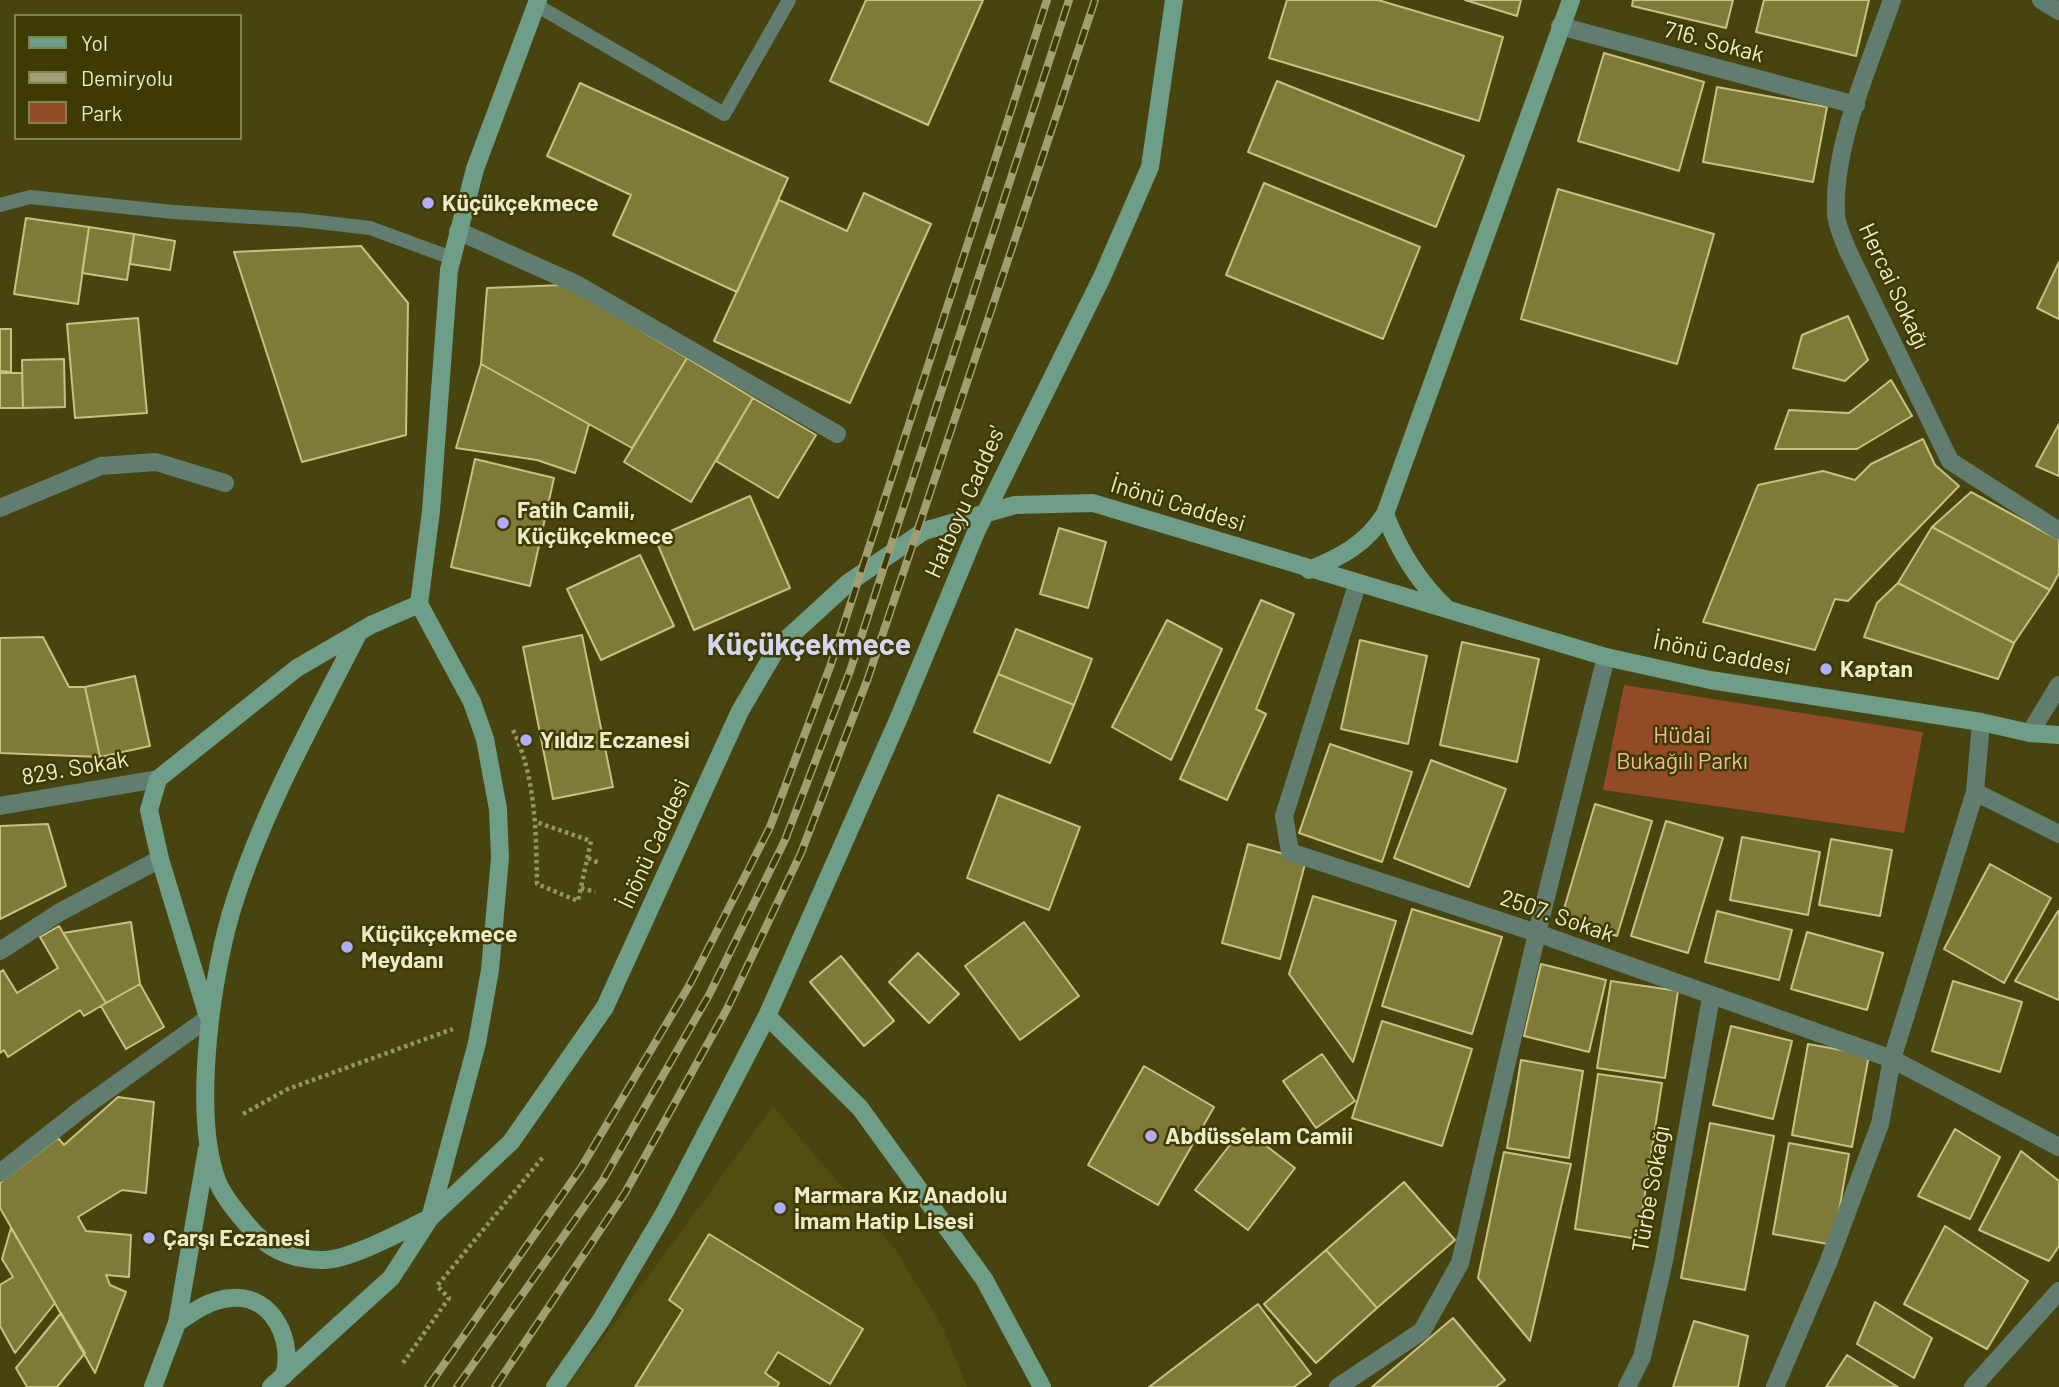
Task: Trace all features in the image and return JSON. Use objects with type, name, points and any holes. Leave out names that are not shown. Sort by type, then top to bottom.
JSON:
[{"type":"street","name":"Hatboyu Caddes'","points":[[555,1387],[601,1320],[666,1210],[767,1016],[898,720],[976,532],[1103,275],[1150,167],[1174,0]]},
{"type":"street","points":[[1309,570],[1358,546],[1373,534],[1385,514],[1571,0]]},
{"type":"street","name":"Hercai Sokağı","points":[[1892,0],[1856,105],[1840,165],[1836,215],[1847,249],[1950,461],[2059,531]]},
{"type":"street","points":[[2041,0],[2059,11]]},
{"type":"street","points":[[208,1142],[218,1183],[232,1206],[255,1235],[282,1255],[324,1261],[362,1249],[430,1218],[477,1043],[490,970],[500,858],[498,809],[485,739],[472,702],[419,604],[430,511],[452,258],[475,169],[537,3]]},
{"type":"street","name":"716. Sokak","points":[[1560,26],[1856,105]]},
{"type":"street","points":[[458,231],[576,284],[837,434]]},
{"type":"street","points":[[0,508],[102,466],[156,462],[225,483]]},
{"type":"street","name":"İnönü Caddesi","points":[[280,1383],[391,1279],[430,1218],[511,1142],[606,1007],[740,711],[777,648],[848,583],[924,531],[1015,505],[1093,503],[1357,585],[1606,657],[1710,680],[1981,722],[2030,733],[2059,735]]},
{"type":"street","points":[[1385,514],[1396,544],[1411,569],[1430,593],[1450,611]]},
{"type":"street","name":"2507. Sokak","points":[[1357,585],[1284,816],[1290,852],[1537,933],[1711,997],[1892,1059],[2059,1147]]},
{"type":"street","points":[[208,1018],[160,859],[149,810],[159,779],[270,687],[379,621],[419,604]]},
{"type":"street","points":[[153,1387],[177,1322],[208,1142],[208,1018],[234,902],[260,833],[301,744],[357,636]]},
{"type":"street","points":[[1338,1387],[1422,1331],[1460,1263],[1537,933],[1606,657]]},
{"type":"street","points":[[2030,733],[2059,685]]},
{"type":"street","points":[[1775,1387],[1828,1264],[1880,1124],[1892,1059],[1975,792],[1981,722]]},
{"type":"street","name":"829. Sokak","points":[[0,806],[159,779]]},
{"type":"street","points":[[1975,792],[2059,834]]},
{"type":"street","points":[[0,951],[60,912],[160,859]]},
{"type":"street","name":"Türbe Sokağı","points":[[1627,1387],[1642,1357],[1664,1261],[1711,997]]},
{"type":"street","points":[[767,1016],[860,1108],[984,1279],[1042,1387]]},
{"type":"street","points":[[0,1173],[80,1110],[208,1018]]},
{"type":"street","points":[[1973,1387],[2059,1291]]},
{"type":"street","points":[[177,1322],[202,1306],[233,1297],[264,1306],[282,1330],[289,1359],[280,1383]]},
{"type":"lane","points":[[537,3],[724,114],[789,0]]},
{"type":"lane","points":[[0,205],[30,197],[370,228],[452,258]]},
{"type":"path","points":[[512,728],[527,771],[536,822],[537,884],[578,901],[592,841],[536,822]]},
{"type":"path","points":[[588,859],[599,863]]},
{"type":"path","points":[[581,888],[595,892]]},
{"type":"path","points":[[243,1114],[288,1089],[453,1029],[453,1041]]},
{"type":"path","points":[[403,1363],[449,1297],[437,1286],[543,1157]]},
{"type":"shaded area","name":"Marmara Kız Anadolu İmam Hatip Lisesi","points":[[773,1106],[894,1248],[941,1324],[967,1387],[567,1387]]},
{"type":"green space","name":"Hüdai Bukağılı Parkı","points":[[1624,685],[1923,732],[1904,833],[1603,790]]},
{"type":"building","points":[[866,0],[983,0],[928,125],[830,81]]},
{"type":"building","points":[[1287,0],[1378,0],[1503,37],[1479,121],[1269,58]]},
{"type":"building","points":[[1465,0],[1521,0],[1517,16]]},
{"type":"building","points":[[1633,0],[1733,0],[1726,28],[1632,6]]},
{"type":"building","points":[[1764,0],[1869,0],[1856,56],[1756,32]]},
{"type":"building","points":[[1604,53],[1704,82],[1679,171],[1578,141]]},
{"type":"building","points":[[1277,81],[1464,156],[1436,227],[1248,152]]},
{"type":"building","points":[[580,83],[788,178],[737,292],[613,235],[631,195],[547,156]]},
{"type":"building","points":[[1717,87],[1827,107],[1813,182],[1703,162]]},
{"type":"building","points":[[1264,183],[1420,247],[1383,339],[1226,275]]},
{"type":"building","points":[[1558,189],[1714,234],[1677,364],[1521,319]]},
{"type":"building","points":[[864,193],[931,224],[850,403],[714,341],[779,200],[847,231]]},
{"type":"building","points":[[26,218],[89,227],[78,304],[14,294]]},
{"type":"building","points":[[89,227],[134,234],[127,280],[82,273]]},
{"type":"building","points":[[134,234],[175,241],[170,270],[130,264]]},
{"type":"building","points":[[361,246],[408,303],[406,435],[302,462],[234,252]]},
{"type":"building","points":[[2059,262],[2059,319],[2037,308]]},
{"type":"building","points":[[564,285],[687,358],[632,448],[481,364],[487,288]]},
{"type":"building","points":[[1848,316],[1868,360],[1845,381],[1793,368],[1802,335]]},
{"type":"building","points":[[138,318],[147,413],[75,418],[67,324]]},
{"type":"building","points":[[0,329],[11,329],[11,372],[0,371]]},
{"type":"building","points":[[687,358],[753,398],[691,502],[624,462]]},
{"type":"building","points":[[64,359],[65,407],[23,408],[22,360]]},
{"type":"building","points":[[481,364],[589,424],[575,473],[537,460],[456,448]]},
{"type":"building","points":[[0,373],[22,373],[23,408],[0,408]]},
{"type":"building","points":[[1891,380],[1912,416],[1857,449],[1775,449],[1789,410],[1849,413]]},
{"type":"building","points":[[753,398],[816,435],[778,498],[716,461]]},
{"type":"building","points":[[2059,424],[2059,476],[2036,466]]},
{"type":"building","points":[[1923,439],[1935,465],[1959,486],[1848,601],[1835,599],[1815,650],[1703,622],[1758,485],[1823,471],[1855,480],[1871,464]]},
{"type":"building","name":"Fatih Camii, Küçükçekmece","points":[[475,459],[554,478],[530,586],[451,567]]},
{"type":"building","points":[[1971,492],[2059,540],[2059,573],[2050,590],[1932,527]]},
{"type":"building","points":[[750,496],[790,588],[694,630],[655,538]]},
{"type":"building","points":[[1932,527],[2050,590],[2014,643],[1898,583]]},
{"type":"building","points":[[1059,528],[1106,542],[1088,608],[1040,594]]},
{"type":"building","points":[[640,555],[674,626],[601,660],[567,589]]},
{"type":"building","points":[[1898,583],[2014,643],[1998,679],[1864,637],[1877,603]]},
{"type":"building","points":[[1261,600],[1294,614],[1256,709],[1266,714],[1227,800],[1180,779]]},
{"type":"building","points":[[1167,620],[1222,649],[1171,760],[1112,727]]},
{"type":"building","points":[[1016,629],[1092,659],[1074,705],[998,674]]},
{"type":"building","points":[[582,635],[613,787],[553,799],[523,647]]},
{"type":"building","points":[[43,637],[69,687],[85,687],[100,757],[0,753],[0,638]]},
{"type":"building","points":[[1360,640],[1427,656],[1408,744],[1341,729]]},
{"type":"building","points":[[1462,642],[1539,659],[1517,762],[1440,745]]},
{"type":"building","points":[[998,674],[1074,705],[1050,763],[974,732]]},
{"type":"building","points":[[135,676],[150,746],[100,757],[85,687]]},
{"type":"building","points":[[1330,744],[1412,772],[1382,862],[1299,833]]},
{"type":"building","points":[[1431,760],[1506,789],[1469,887],[1394,858]]},
{"type":"building","points":[[998,795],[1080,827],[1049,910],[967,878]]},
{"type":"building","points":[[1595,804],[1652,821],[1617,936],[1561,919]]},
{"type":"building","points":[[1666,821],[1723,838],[1688,953],[1631,936]]},
{"type":"building","points":[[48,824],[66,886],[0,919],[0,826]]},
{"type":"building","points":[[1742,837],[1820,852],[1808,915],[1730,900]]},
{"type":"building","points":[[1831,839],[1892,850],[1880,916],[1819,905]]},
{"type":"building","points":[[1248,844],[1306,860],[1280,959],[1222,943]]},
{"type":"building","points":[[1990,864],[2051,898],[2004,983],[1944,949]]},
{"type":"building","points":[[1313,896],[1396,921],[1353,1062],[1289,974]]},
{"type":"building","points":[[1412,909],[1502,937],[1472,1034],[1382,1006]]},
{"type":"building","points":[[1717,911],[1792,930],[1779,980],[1705,962]]},
{"type":"building","points":[[2059,911],[2059,1000],[2015,981]]},
{"type":"building","points":[[131,922],[140,984],[106,1003],[63,933]]},
{"type":"building","points":[[1024,922],[1079,996],[1020,1040],[965,966]]},
{"type":"building","points":[[59,926],[106,1003],[84,1016],[80,1010],[8,1057],[4,1050],[0,1053],[0,972],[3,970],[17,993],[58,968],[40,937]]},
{"type":"building","points":[[1807,932],[1883,953],[1867,1010],[1791,989]]},
{"type":"building","points":[[918,953],[959,994],[929,1023],[889,982]]},
{"type":"building","points":[[841,956],[894,1021],[864,1046],[810,982]]},
{"type":"building","points":[[1541,964],[1606,980],[1589,1052],[1524,1036]]},
{"type":"building","points":[[1611,981],[1678,991],[1665,1078],[1597,1068]]},
{"type":"building","points":[[1953,981],[2022,1002],[2000,1072],[1932,1051]]},
{"type":"building","points":[[140,984],[164,1027],[126,1049],[101,1006]]},
{"type":"building","points":[[1382,1021],[1472,1049],[1442,1146],[1352,1118]]},
{"type":"building","points":[[1731,1026],[1792,1041],[1773,1119],[1713,1105]]},
{"type":"building","points":[[1808,1044],[1869,1055],[1852,1147],[1792,1135]]},
{"type":"building","points":[[1322,1054],[1355,1101],[1316,1128],[1283,1081]]},
{"type":"building","points":[[1521,1060],[1583,1071],[1569,1158],[1507,1148]]},
{"type":"building","name":"Abdüsselam Camii","points":[[1144,1066],[1214,1107],[1158,1205],[1088,1165]]},
{"type":"building","points":[[1598,1074],[1662,1083],[1638,1239],[1575,1229]]},
{"type":"building","points":[[118,1097],[154,1102],[146,1193],[122,1190],[78,1217],[86,1231],[131,1235],[129,1277],[106,1275],[110,1285],[126,1292],[95,1373],[0,1208],[0,1183],[58,1138],[64,1145]]},
{"type":"building","points":[[1710,1123],[1774,1136],[1745,1290],[1681,1278]]},
{"type":"building","points":[[1243,1128],[1295,1168],[1248,1230],[1195,1190]]},
{"type":"building","points":[[1955,1129],[2000,1157],[1970,1219],[1918,1196]]},
{"type":"building","points":[[1789,1143],[1849,1154],[1833,1245],[1773,1234]]},
{"type":"building","points":[[2021,1151],[2059,1181],[2059,1246],[2049,1261],[1979,1230]]},
{"type":"building","points":[[1504,1152],[1571,1164],[1530,1341],[1478,1278]]},
{"type":"building","points":[[1404,1182],[1455,1240],[1377,1308],[1326,1250]]},
{"type":"building","points":[[1945,1226],[2028,1281],[1987,1349],[1904,1304]]},
{"type":"building","points":[[11,1228],[55,1303],[15,1353],[0,1326],[0,1285],[13,1277],[2,1259]]},
{"type":"building","points":[[709,1234],[863,1329],[830,1384],[778,1352],[765,1373],[779,1383],[777,1387],[635,1387],[683,1310],[669,1300]]},
{"type":"building","points":[[1326,1250],[1377,1308],[1316,1363],[1264,1304]]},
{"type":"building","points":[[1875,1302],[1932,1338],[1914,1378],[1857,1344]]},
{"type":"building","points":[[1258,1304],[1311,1374],[1294,1387],[1149,1387]]},
{"type":"building","points":[[61,1313],[85,1353],[57,1387],[27,1387],[16,1368]]},
{"type":"building","points":[[1453,1318],[1505,1380],[1496,1387],[1372,1387]]},
{"type":"building","points":[[1694,1321],[1748,1336],[1738,1387],[1673,1387]]},
{"type":"building","points":[[1847,1355],[1898,1387],[1826,1387]]},
{"type":"railway","points":[[428,1387],[581,1168],[690,984],[770,827],[831,664],[1047,0]]},
{"type":"railway","points":[[457,1387],[603,1180],[709,995],[785,840],[850,671],[1069,0]]},
{"type":"railway","points":[[495,1387],[625,1193],[728,1007],[801,853],[868,678],[1095,0]]},
{"type":"place","name":"Küçükçekmece","points":[[428,203]]},
{"type":"place","name":"Fatih Camii, Küçükçekmece","points":[[503,523]]},
{"type":"place","name":"Kaptan","points":[[1826,669]]},
{"type":"place","name":"Yıldız Eczanesi","points":[[526,740]]},
{"type":"place","name":"Küçükçekmece Meydanı","points":[[347,947]]},
{"type":"place","name":"Abdüsselam Camii","points":[[1151,1136]]},
{"type":"place","name":"Marmara Kız Anadolu İmam Hatip Lisesi","points":[[780,1208]]},
{"type":"place","name":"Çarşı Eczanesi","points":[[149,1238]]},
{"type":"district","name":"Küçükçekmece","points":[[809,645]]}]
